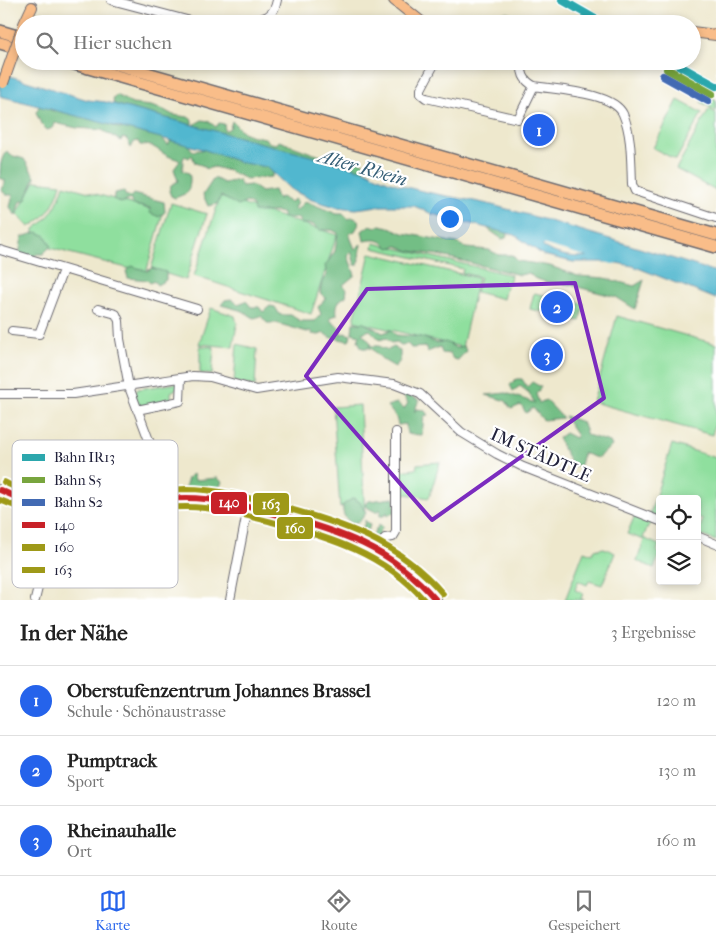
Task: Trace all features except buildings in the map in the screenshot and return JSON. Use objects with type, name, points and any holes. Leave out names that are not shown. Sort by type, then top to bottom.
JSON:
[{"type":"highway","points":[[0,31],[15,30]]},
{"type":"highway","points":[[0,43],[15,47]]},
{"type":"highway","points":[[96,70],[716,247]]},
{"type":"highway","points":[[137,70],[716,235]]},
{"type":"main road","points":[[394,0],[413,15]]},
{"type":"main road","points":[[29,15],[32,7]]},
{"type":"main road","points":[[701,33],[716,35]]},
{"type":"main road","points":[[1,86],[15,50]]},
{"type":"main road","points":[[0,490],[12,495]]},
{"type":"main road","points":[[178,499],[208,499],[248,507],[330,529],[377,550],[416,578],[436,600]]},
{"type":"street","points":[[111,0],[168,15]]},
{"type":"street","points":[[270,15],[275,10],[277,0]]},
{"type":"street","points":[[432,70],[421,94],[426,98],[518,119],[534,86]]},
{"type":"street","points":[[522,70],[526,82],[534,86],[603,98],[616,105],[623,114],[626,125],[632,184],[635,191],[716,218]]},
{"type":"street","points":[[0,250],[197,309]]},
{"type":"street","points":[[12,331],[39,334],[63,270]]},
{"type":"street","points":[[98,309],[116,314],[119,321],[120,340],[129,387],[149,440]]},
{"type":"street","name":"IM STÄDTLE","points":[[0,394],[73,394],[181,378],[210,377],[232,385],[256,390],[338,377],[394,384],[420,394],[461,432],[497,454],[523,467],[656,519]]},
{"type":"street","points":[[137,410],[180,401],[181,378]]},
{"type":"street","points":[[377,550],[385,538],[393,536],[396,532],[396,432]]},
{"type":"street","points":[[230,600],[248,507]]},
{"type":"street","points":[[701,538],[716,544]]},
{"type":"highlighted area","points":[[575,283],[604,398],[432,520],[306,376],[367,289]]},
{"type":"green space","points":[[507,12],[517,15],[502,15]]},
{"type":"green space","points":[[706,94],[716,100],[716,111],[701,102]]},
{"type":"green space","points":[[117,95],[132,104],[151,106],[173,115],[188,117],[192,120],[192,126],[114,104],[113,99]]},
{"type":"green space","points":[[678,100],[702,113],[676,160],[653,148]]},
{"type":"green space","points":[[40,105],[53,111],[67,109],[121,129],[126,127],[159,135],[168,145],[171,140],[187,144],[193,151],[208,149],[266,166],[272,171],[272,177],[246,179],[229,171],[214,167],[206,169],[204,166],[195,163],[192,155],[189,158],[185,156],[183,159],[183,171],[189,173],[189,186],[187,193],[175,198],[171,196],[169,191],[171,185],[178,181],[174,169],[180,161],[152,146],[140,145],[138,141],[134,142],[131,148],[127,139],[122,138],[121,141],[102,130],[77,128],[55,123],[53,128],[47,130],[41,124],[36,112]]},
{"type":"green space","points":[[709,109],[716,113],[716,191],[676,169]]},
{"type":"green space","points":[[202,120],[208,121],[216,127],[219,123],[224,124],[225,131],[230,128],[232,121],[243,132],[265,138],[270,143],[277,144],[279,141],[314,154],[339,160],[358,160],[365,164],[363,173],[196,127],[195,124]]},
{"type":"green space","points":[[7,151],[10,155],[24,159],[35,177],[26,199],[19,203],[16,216],[10,207],[13,195],[6,195],[1,189],[5,180],[0,178],[1,164]]},
{"type":"green space","points":[[214,178],[224,183],[238,180],[242,186],[251,185],[261,192],[274,190],[278,199],[281,197],[290,202],[295,199],[297,203],[294,208],[296,211],[305,201],[337,214],[343,214],[349,219],[352,217],[358,220],[359,224],[355,231],[349,234],[355,249],[361,244],[358,265],[355,265],[351,251],[348,256],[355,275],[343,285],[347,289],[346,296],[338,304],[337,315],[331,317],[330,320],[341,329],[341,335],[344,333],[351,335],[349,341],[329,337],[324,333],[319,335],[312,334],[311,331],[307,332],[276,323],[267,323],[261,316],[254,318],[243,311],[221,305],[225,300],[231,299],[238,304],[246,301],[251,307],[259,307],[263,312],[270,306],[275,307],[280,315],[291,315],[300,321],[315,321],[321,314],[318,307],[326,298],[320,293],[322,281],[327,275],[325,266],[335,251],[338,233],[332,230],[320,230],[312,224],[301,224],[298,218],[283,218],[283,214],[278,212],[254,212],[253,206],[247,202],[238,206],[221,196],[217,204],[208,206],[203,195]]},
{"type":"green space","points":[[35,181],[61,184],[50,209],[41,219],[29,227],[17,214]]},
{"type":"green space","points":[[64,185],[163,213],[146,273],[35,244],[34,229],[53,210]]},
{"type":"green space","points":[[124,191],[125,195],[131,197],[133,194],[164,202],[165,212],[159,217],[150,213],[150,208],[133,205],[130,199],[121,203],[113,199],[115,193]]},
{"type":"green space","points":[[220,197],[337,235],[311,314],[194,276]]},
{"type":"green space","points":[[171,203],[207,214],[186,280],[151,269]]},
{"type":"green space","points":[[490,222],[509,226],[506,238],[502,239],[488,229]]},
{"type":"green space","points":[[370,225],[376,227],[380,225],[403,233],[457,243],[466,248],[489,250],[499,255],[512,255],[518,261],[550,266],[578,276],[605,278],[634,286],[644,280],[635,309],[616,297],[570,285],[546,282],[534,278],[529,273],[520,275],[438,255],[410,251],[398,246],[389,248],[378,240],[364,241],[362,231]]},
{"type":"green space","points":[[37,232],[46,236],[51,246],[43,254],[37,254],[32,258],[19,255],[22,237]]},
{"type":"green space","points":[[374,243],[511,275],[509,284],[507,283],[503,299],[476,292],[480,277],[462,273],[463,269],[373,248]]},
{"type":"green space","points":[[370,253],[478,278],[462,347],[354,321]]},
{"type":"green space","points":[[132,266],[147,271],[152,268],[166,272],[166,280],[157,285],[154,281],[150,283],[147,280],[128,278],[126,271]]},
{"type":"green space","points":[[534,293],[584,304],[580,321],[530,309]]},
{"type":"green space","points":[[211,308],[235,316],[237,324],[233,347],[199,344]]},
{"type":"green space","points":[[617,316],[716,344],[716,420],[712,435],[593,402]]},
{"type":"green space","points":[[353,323],[364,323],[383,333],[391,330],[396,335],[421,337],[437,343],[446,342],[456,348],[464,346],[466,351],[458,360],[453,359],[450,354],[442,353],[440,347],[427,352],[426,347],[411,348],[408,344],[391,343],[386,338],[380,340],[370,330],[362,333],[371,343],[370,346],[379,346],[388,350],[394,347],[400,351],[400,361],[395,367],[383,360],[371,348],[362,348],[358,341],[360,335],[352,333]]},
{"type":"green space","points":[[237,344],[257,349],[255,386],[234,382]]},
{"type":"green space","points":[[200,346],[214,347],[212,375],[200,373]]},
{"type":"green space","points":[[516,379],[522,379],[527,387],[532,382],[541,387],[536,394],[539,403],[546,400],[563,418],[543,420],[533,408],[526,413],[521,405],[511,409],[506,401],[486,395],[506,393],[535,403],[528,392],[520,386],[513,391],[510,385]]},
{"type":"green space","points":[[178,383],[178,388],[171,392],[171,401],[139,406],[135,393],[138,389]]},
{"type":"green space","points":[[401,392],[419,400],[414,412],[417,409],[424,410],[428,415],[424,416],[422,435],[407,434],[406,424],[398,425],[396,417],[387,406],[397,403],[404,409],[408,403]]},
{"type":"green space","points":[[360,405],[365,512],[354,498],[340,508],[333,407]]},
{"type":"green space","points":[[565,416],[582,422],[587,435],[610,442],[612,446],[597,458],[583,453],[580,465],[572,466],[558,438],[565,433],[575,438],[577,436]]},
{"type":"green space","points":[[672,444],[716,458],[716,541],[701,535],[703,519],[701,518],[701,495],[656,495],[656,516],[650,514]]},
{"type":"green space","points":[[440,462],[429,498],[400,493],[400,471],[416,469],[417,464]]},
{"type":"green space","points":[[193,474],[195,480],[218,478],[222,482],[219,488],[187,491],[185,488],[188,478]]},
{"type":"green space","points":[[353,498],[360,502],[366,513],[360,521],[352,524],[344,516],[343,505]]},
{"type":"green space","points":[[394,498],[395,512],[387,516],[387,512],[384,516],[380,516],[380,509],[376,512],[365,504],[369,501]]},
{"type":"green space","points":[[635,515],[653,522],[648,526],[643,538],[656,544],[656,563],[654,568],[637,561],[644,540],[627,534]]},
{"type":"green space","points":[[365,520],[370,525],[367,534],[372,536],[379,525],[383,528],[379,532],[383,538],[377,545],[367,535],[364,538],[361,537]]},
{"type":"green space","points":[[604,548],[615,553],[602,585],[589,581],[587,585],[578,581],[575,590],[583,593],[581,599],[584,600],[565,600],[584,551],[592,554],[594,550]]},
{"type":"water","points":[[0,73],[88,100],[106,102],[367,171],[413,189],[496,206],[716,272],[716,299],[633,266],[611,262],[573,262],[543,255],[515,235],[432,214],[414,206],[378,206],[356,209],[336,207],[312,200],[290,189],[267,167],[243,163],[199,148],[0,96]],"holes":[[[543,243],[564,244],[596,253],[595,256],[588,257],[562,255],[543,247]]]},
{"type":"waterway","name":"Alter Rhein","points":[[543,238],[613,258]]},
{"type":"rail line","name":"IR13","points":[[562,0],[588,15]]},
{"type":"rail line","name":"S5","points":[[669,70],[712,94]]},
{"type":"rail line","name":"IR13","points":[[687,70],[716,86]]},
{"type":"rail line","name":"S2","points":[[663,76],[708,101]]},
{"type":"transit line","name":"163","points":[[4,482],[12,486]]},
{"type":"transit line","name":"163","points":[[178,489],[197,489],[253,499],[345,527],[367,536],[407,560],[443,594]]},
{"type":"transit line","name":"140","points":[[0,490],[12,495]]},
{"type":"transit line","name":"140","points":[[178,498],[198,498],[253,508],[298,520],[342,535],[383,554],[419,582],[436,600]]},
{"type":"transit line","name":"160","points":[[0,500],[12,504]]},
{"type":"transit line","name":"160","points":[[178,507],[208,508],[240,514],[334,541],[374,559],[409,584],[424,600]]},
{"type":"place","name":"Oberstufenzentrum Johannes Brassel","points":[[539,130]]},
{"type":"place","name":"Pumptrack","points":[[557,307]]},
{"type":"place","name":"Rheinauhalle","points":[[547,355]]}]
